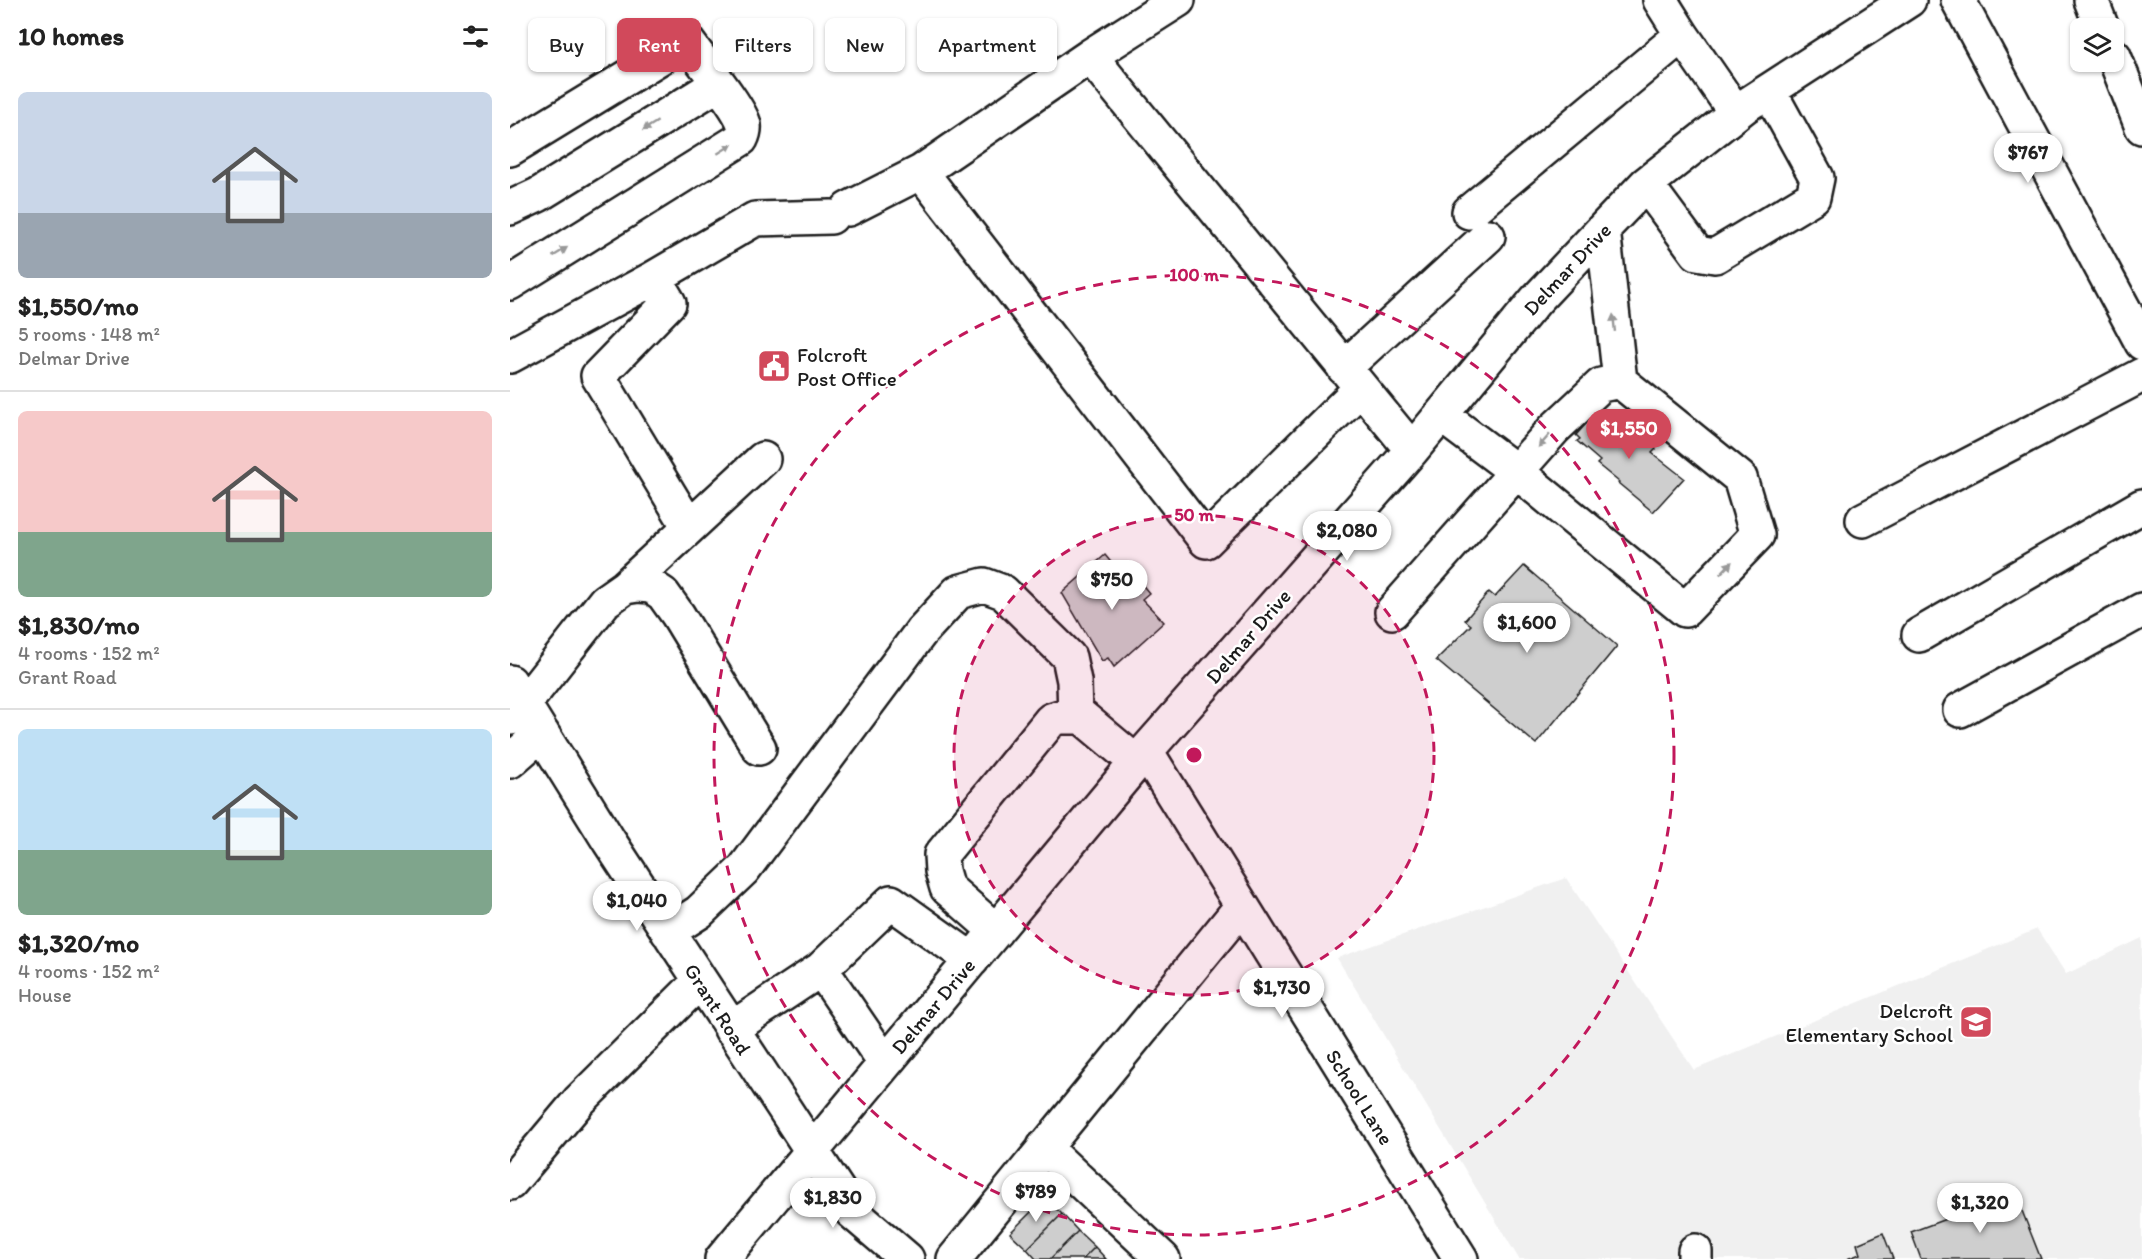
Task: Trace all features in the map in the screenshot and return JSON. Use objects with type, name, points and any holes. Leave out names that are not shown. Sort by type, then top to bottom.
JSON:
[{"type":"street","points":[[510,356],[654,278],[755,219],[840,213],[921,172],[1090,56],[1178,0]]},
{"type":"street","points":[[1660,0],[1736,113]]},
{"type":"street","name":"Delmar Drive","points":[[722,1259],[1141,757],[1412,450],[1536,300],[1646,184],[1736,113],[1909,0]]},
{"type":"street","points":[[1958,0],[2142,343]]},
{"type":"street","points":[[2091,0],[2098,18]]},
{"type":"street","points":[[921,172],[1206,541],[1353,378],[1478,224],[1682,35]]},
{"type":"street","points":[[510,149],[687,41],[738,111],[744,124],[741,139],[510,283]]},
{"type":"street","points":[[1090,56],[1412,450]]},
{"type":"street","points":[[2120,72],[2142,128]]},
{"type":"street","points":[[510,208],[538,195],[718,84]]},
{"type":"street","points":[[1646,184],[1697,253],[1715,256],[1813,197],[1817,178],[1769,91]]},
{"type":"street","points":[[1441,415],[1517,472],[1685,610],[1757,535],[1740,478],[1620,381],[1603,229]]},
{"type":"street","points":[[654,278],[669,303],[598,376],[689,527]]},
{"type":"street","points":[[1863,520],[2142,375]]},
{"type":"street","points":[[1392,612],[1554,429],[1601,385],[1620,381]]},
{"type":"street","points":[[515,702],[605,601],[625,587],[762,459]]},
{"type":"street","points":[[1919,635],[2142,506]]},
{"type":"street","points":[[668,932],[699,912],[744,868],[921,632],[958,592],[984,585],[1003,592],[1069,657],[1074,681],[1075,717],[1060,717],[1051,720],[941,855],[942,871],[947,888],[996,931]]},
{"type":"street","points":[[625,587],[651,586],[663,594],[759,748]]},
{"type":"street","points":[[1960,710],[2142,610]]},
{"type":"street","name":"Grant Road","points":[[515,702],[542,733],[668,932],[852,1212],[907,1259]]},
{"type":"street","name":"School Lane","points":[[1075,717],[1082,717],[1141,757],[1242,906],[1461,1259]]},
{"type":"street","points":[[510,761],[542,733]]},
{"type":"street","points":[[731,1029],[821,969],[891,902],[972,960]]},
{"type":"street","points":[[954,1259],[1242,906]]},
{"type":"street","points":[[821,969],[885,1064]]},
{"type":"street","points":[[510,1183],[579,1101],[700,981]]},
{"type":"street","points":[[1044,1147],[1163,1259]]},
{"type":"shaded area","name":"Delcroft Elementary School","points":[[1566,878],[1694,1070],[2037,929],[2066,974],[2142,938],[2142,1259],[1519,1259],[1337,958]]},
{"type":"building","points":[[1604,413],[1620,427],[1623,422],[1656,449],[1652,453],[1684,478],[1653,512],[1597,464],[1600,461],[1577,441],[1580,439],[1576,435],[1595,414],[1600,418]]},
{"type":"building","points":[[1105,555],[1127,582],[1135,576],[1149,593],[1142,599],[1164,622],[1114,667],[1108,658],[1102,661],[1062,593]]},
{"type":"building","points":[[1524,566],[1617,646],[1536,744],[1436,660],[1471,625],[1465,620],[1489,592],[1495,597]]},
{"type":"building","points":[[2015,1193],[2041,1259],[1921,1259],[1911,1232]]},
{"type":"building","points":[[1045,1198],[1062,1214],[1027,1249],[1010,1233]]},
{"type":"building","points":[[1062,1214],[1078,1231],[1050,1259],[1036,1259],[1027,1249]]},
{"type":"building","points":[[1078,1231],[1095,1247],[1083,1259],[1050,1259]]},
{"type":"building","points":[[1883,1233],[1893,1259],[1847,1259],[1860,1254],[1857,1244]]},
{"type":"building","points":[[1095,1247],[1106,1259],[1083,1259]]},
{"type":"place","name":"Folcroft Post Office","points":[[774,366]]},
{"type":"place","name":"Delcroft Elementary School","points":[[1976,1022]]}]
